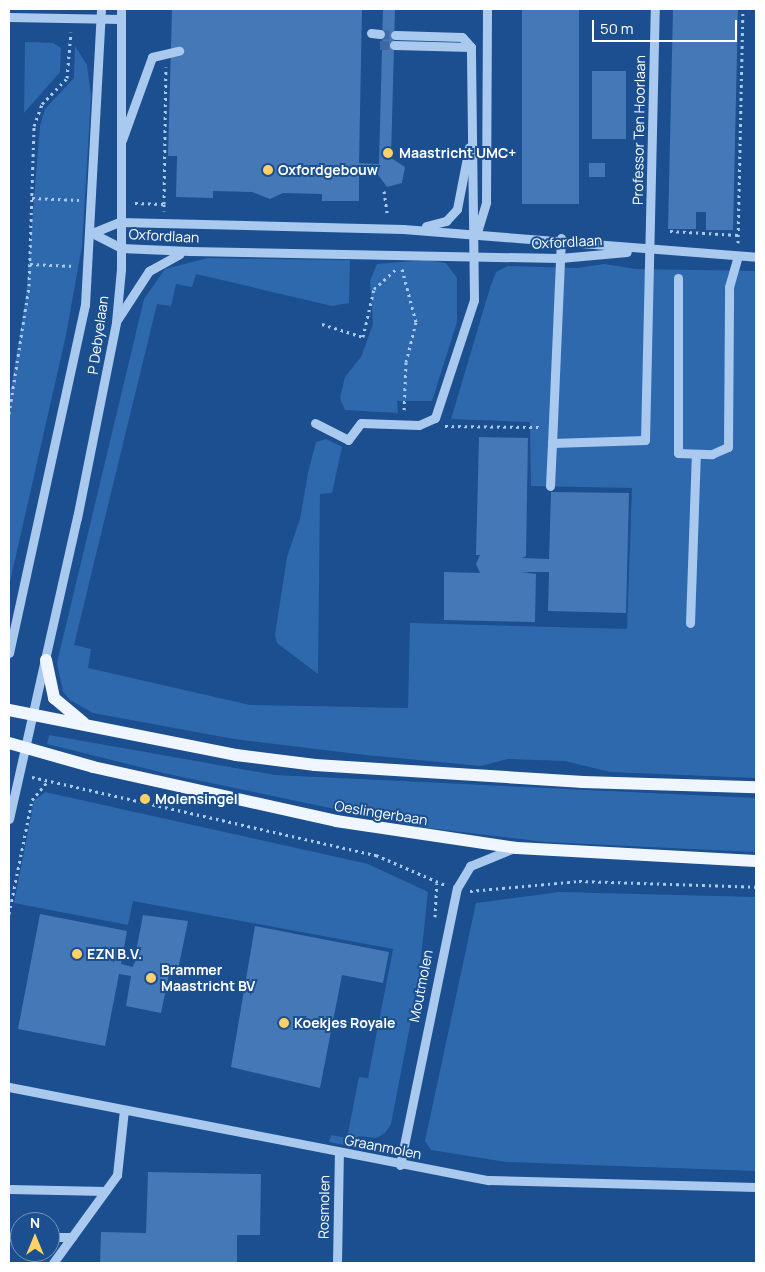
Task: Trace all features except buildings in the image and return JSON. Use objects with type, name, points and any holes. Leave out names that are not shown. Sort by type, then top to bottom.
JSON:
[{"type":"main road","points":[[46,660],[48,684],[60,706],[92,727]]},
{"type":"main road","points":[[9,710],[92,727],[315,764],[582,782],[756,786]]},
{"type":"main road","name":"Oeslingerbaan","points":[[9,743],[127,776],[336,821],[517,848],[756,861]]},
{"type":"street","name":"P Debyelaan","points":[[33,715],[116,322],[121,248],[119,222],[120,9]]},
{"type":"street","points":[[9,17],[71,18],[101,14],[121,19],[127,9]]},
{"type":"street","points":[[476,234],[486,202],[487,9]]},
{"type":"street","name":"Professor Ten Hoorlaan","points":[[552,443],[645,440],[647,251],[655,9]]},
{"type":"street","name":"P Debyelaan","points":[[9,653],[85,305],[92,233],[101,14]]},
{"type":"street","points":[[315,423],[348,440],[361,423],[419,425],[441,411],[453,354],[474,300],[476,234],[469,146],[471,47],[462,37],[395,40]]},
{"type":"street","points":[[119,149],[143,73],[152,57],[166,51],[179,51]]},
{"type":"street","points":[[404,229],[441,224],[455,213],[461,199],[469,146]]},
{"type":"street","name":"Oxfordlaan","points":[[92,233],[119,222],[404,229],[561,238],[647,251],[756,257]]},
{"type":"street","name":"Oxfordlaan","points":[[92,233],[121,248],[190,251],[560,258],[647,251]]},
{"type":"street","points":[[550,486],[561,238]]},
{"type":"street","points":[[116,322],[156,264],[190,251]]},
{"type":"street","points":[[678,278],[678,453],[712,454],[728,447],[729,287],[738,256]]},
{"type":"street","points":[[690,622],[696,454]]},
{"type":"street","points":[[9,819],[33,715]]},
{"type":"street","name":"Moutmolen","points":[[400,1165],[457,888],[475,862],[517,848]]},
{"type":"street","name":"Graanmolen","points":[[9,1087],[400,1165],[523,1183],[756,1188]]},
{"type":"street","points":[[53,1263],[116,1175],[124,1110]]},
{"type":"street","name":"Rosmolen","points":[[337,1263],[338,1152]]},
{"type":"street","points":[[9,1189],[105,1191]]},
{"type":"street","points":[[60,1237],[72,1237]]},
{"type":"path","points":[[738,256],[743,9]]},
{"type":"path","points":[[9,414],[30,264],[34,126],[42,104],[69,73],[71,18]]},
{"type":"path","points":[[164,204],[166,51]]},
{"type":"path","points":[[384,191],[384,213],[404,213],[404,229]]},
{"type":"path","points":[[32,198],[86,200]]},
{"type":"path","points":[[670,231],[738,235]]},
{"type":"path","points":[[403,256],[402,269],[416,322],[406,362],[403,424]]},
{"type":"path","points":[[30,264],[81,267]]},
{"type":"path","points":[[322,324],[363,337],[374,289],[396,269],[402,269]]},
{"type":"path","points":[[419,425],[552,428]]},
{"type":"path","points":[[9,914],[32,800],[48,781],[386,857],[437,883],[457,888],[496,891],[579,881],[756,888]]},
{"type":"shaded area","points":[[25,42],[53,43],[61,48],[60,72],[24,113]]},
{"type":"shaded area","points":[[75,46],[87,65],[91,96],[82,246],[66,335],[9,586],[9,400],[26,297],[40,126],[45,109],[74,78]]},
{"type":"shaded area","points":[[208,258],[350,260],[349,303],[332,306],[196,274],[192,287],[176,284],[171,306],[157,304],[74,645],[91,649],[88,668],[250,705],[408,708],[410,623],[627,629],[632,488],[531,486],[530,422],[451,419],[490,288],[496,272],[508,266],[576,268],[604,264],[636,269],[756,271],[756,778],[610,772],[565,761],[508,759],[481,766],[366,755],[234,739],[93,713],[70,700],[63,692],[57,663],[144,299],[165,269]]},
{"type":"shaded area","points":[[425,260],[446,263],[457,278],[457,322],[432,401],[397,401],[398,413],[345,410],[340,398],[345,377],[361,357],[373,324],[370,281],[377,264]]},
{"type":"shaded area","points":[[326,439],[342,447],[332,493],[320,494],[318,674],[277,643],[275,635],[287,557],[300,519],[308,473],[316,442]]},
{"type":"shaded area","points":[[49,735],[275,775],[756,798],[756,852],[546,842],[420,827],[168,774],[47,744]]},
{"type":"shaded area","points":[[45,792],[368,864],[428,892],[418,984],[391,1124],[385,1133],[376,1138],[358,1136],[357,1141],[366,1143],[365,1149],[329,1142],[331,1135],[347,1138],[359,1077],[368,1078],[393,949],[133,901],[128,925],[14,903],[34,801]]},
{"type":"shaded area","points":[[560,892],[756,897],[756,1171],[506,1162],[431,1150],[425,1141],[476,903]]},
{"type":"tunnel","points":[[380,34],[395,35]]},
{"type":"tunnel","points":[[380,45],[394,45]]},
{"type":"place","name":"Maastricht UMC+","points":[[388,153]]},
{"type":"place","name":"Oxfordgebouw","points":[[268,170]]},
{"type":"place","name":"Molensingel","points":[[145,799]]},
{"type":"place","name":"EZN B.V.","points":[[77,954]]},
{"type":"place","name":"Brammer Maastricht BV","points":[[151,978]]},
{"type":"place","name":"Koekjes Royale","points":[[284,1023]]}]
